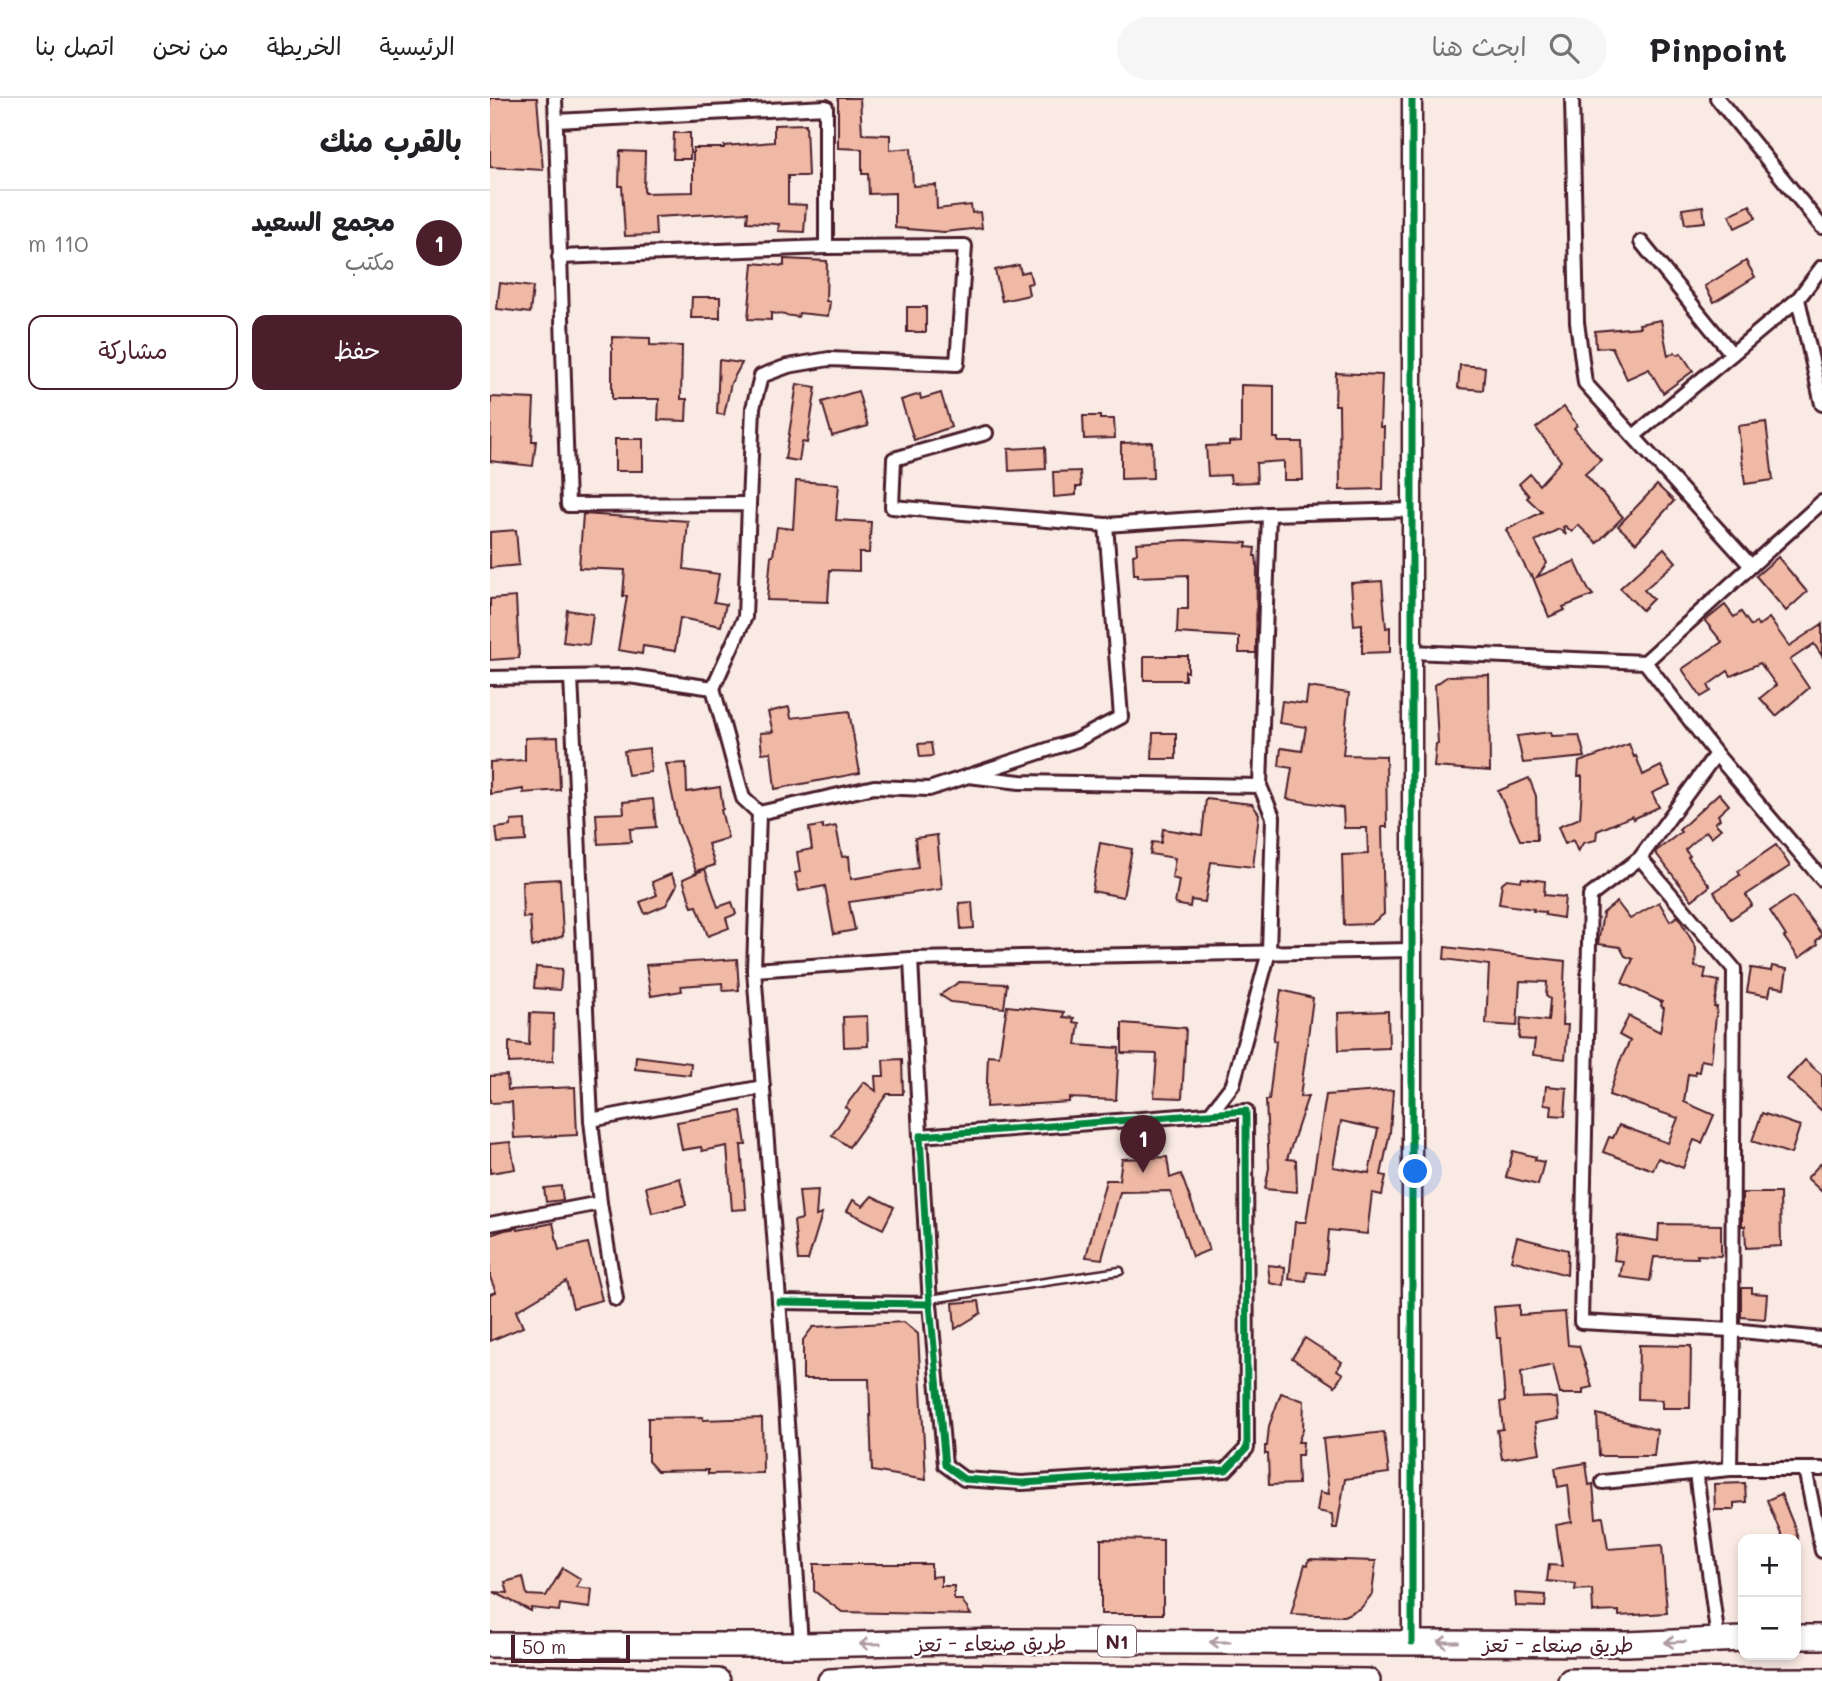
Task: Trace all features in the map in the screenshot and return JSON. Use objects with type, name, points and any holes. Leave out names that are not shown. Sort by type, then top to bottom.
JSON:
[{"type":"highway","points":[[1801,1637],[1822,1637]]},
{"type":"highway","name":"طريق صنعاء - تعز","points":[[490,1645],[801,1645],[1009,1641],[1627,1644],[1738,1639]]},
{"type":"highway","points":[[490,1677],[718,1681]]},
{"type":"highway","name":"طريق صنعاء - تعز","points":[[1570,1681],[1822,1680]]},
{"type":"highway","name":"طريق صنعاء - تعز","points":[[830,1681],[1368,1681]]},
{"type":"street","points":[[555,98],[568,505],[749,504]]},
{"type":"street","points":[[1412,98],[1412,1642]]},
{"type":"street","points":[[1572,98],[1577,321],[1585,383],[1751,566]]},
{"type":"street","points":[[1717,98],[1822,227]]},
{"type":"street","points":[[556,121],[826,107],[826,247]]},
{"type":"street","points":[[1641,242],[1732,354]]},
{"type":"street","points":[[559,257],[826,247],[965,247],[957,364],[829,359],[788,366],[761,376],[753,408],[745,617],[713,688],[743,798],[759,813],[754,970],[801,1645]]},
{"type":"street","points":[[1634,435],[1798,299],[1822,267]]},
{"type":"street","points":[[1798,299],[1822,404]]},
{"type":"street","points":[[986,432],[894,460],[892,508],[1106,525],[1269,514],[1412,510]]},
{"type":"street","points":[[1412,652],[1645,662],[1822,502]]},
{"type":"street","points":[[1210,1114],[1233,1084],[1269,952],[1273,817],[1260,786],[1269,514]]},
{"type":"street","points":[[759,813],[874,787],[929,789],[1077,740],[1121,717],[1106,525]]},
{"type":"street","points":[[1645,662],[1716,754],[1822,878]]},
{"type":"street","points":[[490,678],[629,676],[713,688]]},
{"type":"street","points":[[571,677],[591,1120],[600,1203],[616,1299]]},
{"type":"street","points":[[1716,754],[1640,858],[1590,897],[1581,1322],[1732,1330],[1822,1339]]},
{"type":"street","points":[[968,776],[1020,782],[1260,786]]},
{"type":"street","points":[[1640,858],[1734,969],[1730,1469]]},
{"type":"street","points":[[754,970],[911,959],[1412,950]]},
{"type":"street","points":[[911,959],[920,1136],[930,1301],[945,1465],[964,1479],[1022,1483],[1226,1470],[1247,1448],[1246,1111],[920,1136]]},
{"type":"street","points":[[591,1120],[763,1087]]},
{"type":"street","points":[[490,1224],[600,1203]]},
{"type":"street","points":[[779,1301],[930,1301]]},
{"type":"street","points":[[1603,1482],[1730,1469],[1822,1469]]},
{"type":"street","points":[[1805,1469],[1822,1551]]},
{"type":"street","points":[[1696,1473],[1718,1640]]},
{"type":"lane","points":[[930,1301],[1120,1271]]},
{"type":"building","points":[[490,98],[537,98],[543,170],[490,167]]},
{"type":"building","points":[[838,98],[860,98],[862,134],[890,135],[890,150],[911,148],[913,186],[936,185],[937,209],[971,205],[972,213],[980,212],[982,228],[944,232],[895,228],[895,193],[869,194],[868,174],[862,174],[862,149],[838,148]]},
{"type":"building","points":[[806,124],[808,176],[788,176],[788,204],[806,205],[804,232],[778,231],[779,224],[747,222],[748,212],[655,217],[656,235],[625,236],[622,186],[619,186],[620,151],[645,152],[644,193],[693,192],[693,148],[724,148],[774,142],[774,125]]},
{"type":"building","points":[[674,133],[690,133],[690,159],[673,159]]},
{"type":"building","points":[[1750,205],[1756,218],[1735,228],[1729,215]]},
{"type":"building","points":[[1703,206],[1705,222],[1685,224],[1682,209]]},
{"type":"building","points":[[784,259],[827,261],[826,301],[830,302],[828,316],[799,313],[798,317],[771,313],[771,320],[748,319],[753,263],[784,266]]},
{"type":"building","points":[[1746,261],[1755,277],[1714,302],[1705,286]]},
{"type":"building","points":[[1019,265],[1021,273],[1029,271],[1032,283],[1027,284],[1029,295],[1002,301],[995,270]]},
{"type":"building","points":[[500,283],[533,287],[530,313],[497,309]]},
{"type":"building","points":[[692,297],[720,297],[720,318],[691,318]]},
{"type":"building","points":[[907,307],[926,307],[926,332],[907,332]]},
{"type":"building","points":[[1661,320],[1668,356],[1675,352],[1677,355],[1681,353],[1693,371],[1663,393],[1649,369],[1627,379],[1612,347],[1596,348],[1595,331],[1640,327],[1639,324]]},
{"type":"building","points":[[612,337],[650,338],[650,345],[682,346],[681,399],[687,399],[686,421],[658,420],[659,399],[612,399]]},
{"type":"building","points":[[719,360],[742,363],[731,383],[724,415],[717,414]]},
{"type":"building","points":[[1460,365],[1485,367],[1483,390],[1458,388]]},
{"type":"building","points":[[1336,373],[1382,375],[1380,427],[1384,427],[1383,489],[1340,490]]},
{"type":"building","points":[[797,384],[816,387],[807,443],[802,442],[799,461],[785,459]]},
{"type":"building","points":[[1241,385],[1274,386],[1274,438],[1278,438],[1278,442],[1302,442],[1303,480],[1284,480],[1284,461],[1256,463],[1257,482],[1231,483],[1230,475],[1208,476],[1206,446],[1229,445],[1229,442],[1241,441]]},
{"type":"building","points":[[858,391],[868,426],[832,436],[822,402]]},
{"type":"building","points":[[941,393],[951,427],[914,440],[901,400],[920,394],[921,399]]},
{"type":"building","points":[[491,397],[534,399],[532,441],[536,441],[533,466],[490,461]]},
{"type":"building","points":[[1564,407],[1577,425],[1574,428],[1601,460],[1585,474],[1623,517],[1597,543],[1578,525],[1572,532],[1563,527],[1566,535],[1559,529],[1535,541],[1547,563],[1537,577],[1575,561],[1593,595],[1563,607],[1565,610],[1549,617],[1532,575],[1530,576],[1506,530],[1542,512],[1527,498],[1529,496],[1519,484],[1530,474],[1539,485],[1561,461],[1536,428]]},
{"type":"building","points":[[1083,416],[1114,419],[1115,438],[1084,439]]},
{"type":"building","points":[[1766,422],[1773,480],[1745,484],[1738,426]]},
{"type":"building","points":[[615,439],[643,439],[643,471],[615,471]]},
{"type":"building","points":[[1152,442],[1153,478],[1121,479],[1121,443]]},
{"type":"building","points":[[1045,447],[1046,469],[1009,471],[1008,449]]},
{"type":"building","points":[[1080,471],[1081,487],[1076,487],[1076,495],[1054,497],[1053,472]]},
{"type":"building","points":[[796,481],[839,484],[836,520],[871,522],[869,553],[859,553],[859,571],[830,570],[828,602],[767,600],[777,527],[793,529]]},
{"type":"building","points":[[1657,485],[1674,501],[1636,543],[1618,526]]},
{"type":"building","points":[[583,514],[688,521],[684,569],[719,574],[714,602],[726,604],[721,626],[680,618],[675,651],[643,646],[642,654],[618,650],[627,596],[623,596],[625,570],[579,568]]},
{"type":"building","points":[[516,530],[519,565],[490,568],[490,532]]},
{"type":"building","points":[[1186,540],[1247,543],[1246,547],[1255,548],[1256,653],[1239,653],[1239,637],[1177,633],[1178,609],[1188,609],[1188,575],[1138,577],[1138,574],[1134,574],[1133,554],[1137,553],[1136,543]]},
{"type":"building","points":[[1664,548],[1676,562],[1644,590],[1653,599],[1642,610],[1620,588]]},
{"type":"building","points":[[1778,557],[1807,592],[1786,611],[1756,576]]},
{"type":"building","points":[[1382,581],[1386,628],[1390,627],[1390,652],[1362,653],[1362,624],[1354,625],[1351,583]]},
{"type":"building","points":[[516,597],[519,658],[490,660],[490,599]]},
{"type":"building","points":[[1725,605],[1734,617],[1741,612],[1751,626],[1756,622],[1758,626],[1769,618],[1789,646],[1822,624],[1822,656],[1814,644],[1790,660],[1809,688],[1776,716],[1760,698],[1776,685],[1760,663],[1731,676],[1728,671],[1708,685],[1711,691],[1701,697],[1682,669],[1722,642],[1705,621]]},
{"type":"building","points":[[567,610],[593,614],[589,645],[563,642]]},
{"type":"building","points":[[1144,656],[1188,656],[1185,680],[1144,680]]},
{"type":"building","points":[[1489,675],[1490,771],[1434,767],[1438,744],[1435,685],[1448,676]]},
{"type":"building","points":[[1308,687],[1349,693],[1343,755],[1386,756],[1387,827],[1382,827],[1384,914],[1371,924],[1344,925],[1342,855],[1368,854],[1367,828],[1344,828],[1343,808],[1287,799],[1292,768],[1279,766],[1281,748],[1302,751],[1306,727],[1279,723],[1282,701],[1306,704]]},
{"type":"building","points":[[789,707],[791,718],[849,711],[860,773],[775,789],[771,752],[762,753],[760,733],[773,732],[768,712]]},
{"type":"building","points":[[1551,732],[1552,736],[1579,735],[1585,757],[1523,763],[1517,736]]},
{"type":"building","points":[[1153,733],[1176,733],[1176,759],[1152,759]]},
{"type":"building","points":[[558,737],[560,790],[523,793],[523,789],[490,794],[490,762],[525,760],[525,738]]},
{"type":"building","points":[[931,743],[933,756],[920,757],[918,744]]},
{"type":"building","points":[[1629,744],[1643,775],[1661,766],[1670,785],[1652,793],[1659,807],[1597,831],[1596,840],[1583,843],[1578,852],[1573,840],[1565,844],[1558,827],[1580,818],[1582,776],[1578,776],[1579,762]]},
{"type":"building","points":[[649,748],[651,772],[628,775],[624,751]]},
{"type":"building","points":[[686,763],[687,792],[720,787],[721,810],[728,838],[708,844],[715,865],[696,871],[678,823],[666,764]]},
{"type":"building","points":[[1529,778],[1536,796],[1537,840],[1520,840],[1498,791]]},
{"type":"building","points":[[1719,793],[1729,805],[1718,815],[1720,819],[1715,823],[1721,829],[1711,837],[1706,831],[1685,850],[1710,886],[1692,900],[1655,852],[1681,832],[1679,830]]},
{"type":"building","points":[[653,799],[656,827],[630,829],[631,842],[598,844],[596,814],[624,813],[623,802]]},
{"type":"building","points":[[1206,799],[1252,804],[1259,814],[1253,867],[1211,862],[1205,902],[1191,900],[1190,907],[1175,904],[1179,880],[1172,878],[1175,858],[1150,854],[1152,842],[1161,843],[1163,829],[1202,835]]},
{"type":"building","points":[[525,820],[526,841],[498,843],[496,828],[511,826],[511,821]]},
{"type":"building","points":[[823,825],[823,829],[836,826],[842,857],[849,856],[851,879],[918,868],[915,838],[937,835],[942,889],[849,902],[855,930],[834,934],[825,886],[799,891],[795,873],[800,872],[797,852],[812,849],[809,828]]},
{"type":"building","points":[[1100,843],[1132,849],[1123,897],[1092,891]]},
{"type":"building","points":[[1776,845],[1790,866],[1746,895],[1752,905],[1731,919],[1714,892],[1740,875],[1738,871]]},
{"type":"building","points":[[705,869],[718,907],[732,902],[736,914],[726,918],[729,928],[708,936],[697,906],[692,907],[683,879]]},
{"type":"building","points":[[671,874],[677,885],[666,905],[645,914],[640,902],[657,895],[652,882]]},
{"type":"building","points":[[1522,878],[1545,881],[1544,895],[1565,897],[1563,918],[1545,915],[1545,912],[1533,911],[1534,909],[1499,904],[1502,883],[1507,879],[1521,881]]},
{"type":"building","points":[[560,879],[563,936],[532,947],[530,917],[523,918],[522,881]]},
{"type":"building","points":[[1793,896],[1822,935],[1816,941],[1818,944],[1799,958],[1770,911]]},
{"type":"building","points":[[972,902],[974,928],[961,929],[959,903]]},
{"type":"building","points":[[1617,902],[1630,919],[1659,902],[1670,921],[1678,916],[1696,948],[1695,967],[1706,969],[1704,978],[1719,981],[1714,1007],[1717,1007],[1711,1062],[1701,1060],[1699,1072],[1695,1071],[1695,1075],[1688,1074],[1684,1102],[1714,1115],[1702,1143],[1694,1140],[1683,1168],[1658,1158],[1653,1170],[1603,1152],[1609,1137],[1613,1138],[1619,1125],[1668,1143],[1678,1118],[1609,1095],[1630,1041],[1619,1035],[1629,1016],[1660,1032],[1664,1008],[1661,1006],[1662,1002],[1622,983],[1633,959],[1625,956],[1620,947],[1598,944],[1603,913]]},
{"type":"building","points":[[1445,947],[1565,961],[1562,1025],[1568,1025],[1565,1059],[1533,1055],[1535,1040],[1519,1039],[1521,1018],[1548,1021],[1550,999],[1546,996],[1547,982],[1520,981],[1517,1026],[1486,1024],[1489,965],[1444,959]]},
{"type":"building","points":[[737,959],[739,990],[723,991],[722,983],[681,986],[682,991],[651,996],[646,965]]},
{"type":"building","points":[[1772,966],[1787,969],[1784,988],[1771,986],[1769,996],[1747,992],[1751,968],[1771,971]]},
{"type":"building","points":[[536,967],[562,969],[560,990],[534,988]]},
{"type":"building","points":[[959,982],[1007,984],[1004,1008],[951,1002],[940,995]]},
{"type":"building","points":[[1281,990],[1313,998],[1300,1097],[1308,1096],[1287,1159],[1296,1160],[1297,1192],[1265,1189],[1269,1168],[1266,1100],[1269,1100],[1276,1041],[1273,1041]]},
{"type":"building","points":[[1007,1006],[1064,1012],[1063,1017],[1074,1018],[1073,1022],[1079,1023],[1076,1045],[1119,1048],[1116,1100],[1069,1098],[1069,1102],[986,1107],[988,1055],[999,1056]]},
{"type":"building","points":[[1388,1011],[1389,1048],[1339,1050],[1338,1013]]},
{"type":"building","points":[[530,1013],[554,1014],[553,1061],[509,1063],[509,1042],[529,1045]]},
{"type":"building","points":[[867,1016],[868,1046],[844,1047],[843,1017]]},
{"type":"building","points":[[1122,1023],[1186,1028],[1182,1098],[1154,1097],[1157,1054],[1122,1053]]},
{"type":"building","points":[[636,1056],[691,1063],[690,1075],[635,1069]]},
{"type":"building","points":[[902,1059],[903,1094],[887,1094],[849,1147],[832,1135],[849,1110],[845,1107],[864,1082],[876,1091],[875,1076],[884,1076],[883,1060]]},
{"type":"building","points":[[1805,1060],[1822,1075],[1822,1111],[1787,1079]]},
{"type":"building","points":[[507,1075],[508,1090],[575,1087],[577,1135],[514,1138],[512,1102],[490,1103],[490,1076]]},
{"type":"building","points":[[1546,1086],[1567,1088],[1565,1116],[1551,1115],[1552,1105],[1544,1104]]},
{"type":"building","points":[[1393,1090],[1390,1132],[1381,1175],[1386,1176],[1382,1195],[1372,1193],[1367,1234],[1329,1230],[1325,1274],[1307,1272],[1306,1281],[1289,1279],[1295,1222],[1306,1222],[1326,1095]],"holes":[[[1341,1121],[1378,1129],[1369,1173],[1333,1167]]]},
{"type":"building","points":[[741,1111],[746,1145],[741,1145],[746,1209],[732,1210],[727,1146],[702,1151],[701,1147],[682,1150],[677,1122]]},
{"type":"building","points":[[1762,1113],[1800,1126],[1791,1154],[1752,1141]]},
{"type":"building","points":[[510,1142],[515,1169],[490,1173],[490,1144]]},
{"type":"building","points":[[1513,1151],[1544,1162],[1538,1185],[1506,1177]]},
{"type":"building","points":[[1167,1157],[1170,1178],[1181,1174],[1209,1250],[1192,1257],[1170,1191],[1120,1192],[1102,1259],[1086,1257],[1106,1180],[1119,1180],[1122,1159]]},
{"type":"building","points":[[1822,1162],[1822,1192],[1807,1178]]},
{"type":"building","points":[[680,1178],[686,1205],[652,1213],[646,1187]]},
{"type":"building","points":[[561,1186],[563,1200],[546,1202],[544,1188]]},
{"type":"building","points":[[818,1190],[816,1216],[822,1214],[808,1260],[798,1260],[794,1221],[802,1219],[799,1191]]},
{"type":"building","points":[[1742,1193],[1780,1193],[1781,1246],[1746,1248],[1745,1226],[1742,1226]]},
{"type":"building","points":[[872,1196],[894,1207],[883,1229],[847,1211],[853,1200],[863,1206]]},
{"type":"building","points":[[553,1223],[559,1250],[588,1243],[602,1300],[573,1308],[566,1281],[516,1311],[523,1327],[490,1341],[490,1294],[496,1292],[490,1277],[490,1235],[505,1230]]},
{"type":"building","points":[[1659,1224],[1721,1225],[1721,1256],[1654,1257],[1650,1281],[1620,1277],[1623,1261],[1614,1260],[1617,1235],[1658,1241]]},
{"type":"building","points":[[1517,1237],[1568,1250],[1567,1275],[1511,1260]]},
{"type":"building","points":[[1268,1265],[1285,1267],[1284,1286],[1270,1283]]},
{"type":"building","points":[[1741,1288],[1752,1288],[1752,1293],[1767,1294],[1765,1319],[1741,1317]]},
{"type":"building","points":[[979,1301],[981,1313],[955,1329],[953,1303]]},
{"type":"building","points":[[1519,1305],[1519,1315],[1565,1312],[1568,1345],[1579,1346],[1592,1387],[1583,1389],[1583,1394],[1560,1394],[1553,1365],[1521,1372],[1523,1398],[1557,1399],[1559,1419],[1535,1423],[1540,1453],[1502,1459],[1497,1430],[1503,1429],[1500,1402],[1505,1401],[1500,1338],[1497,1338],[1494,1307]]},
{"type":"building","points":[[904,1322],[918,1334],[926,1480],[872,1471],[869,1379],[803,1379],[803,1340],[813,1327]]},
{"type":"building","points":[[1305,1338],[1342,1362],[1337,1370],[1343,1374],[1335,1386],[1292,1358]]},
{"type":"building","points":[[1639,1345],[1691,1346],[1690,1408],[1662,1408],[1662,1400],[1638,1399]]},
{"type":"building","points":[[1281,1393],[1304,1401],[1303,1429],[1298,1442],[1303,1442],[1302,1455],[1297,1455],[1298,1484],[1269,1485],[1268,1454],[1265,1454],[1265,1446]]},
{"type":"building","points":[[1597,1414],[1657,1430],[1654,1456],[1599,1456]]},
{"type":"building","points":[[703,1417],[703,1420],[762,1418],[763,1473],[657,1471],[648,1461],[648,1418]]},
{"type":"building","points":[[1384,1432],[1389,1473],[1345,1479],[1337,1528],[1333,1528],[1332,1514],[1317,1511],[1320,1492],[1329,1494],[1323,1439]]},
{"type":"building","points":[[1586,1463],[1589,1485],[1593,1484],[1596,1518],[1603,1517],[1608,1549],[1662,1545],[1667,1613],[1619,1616],[1619,1611],[1593,1612],[1592,1589],[1575,1590],[1576,1584],[1547,1581],[1549,1565],[1562,1566],[1556,1525],[1572,1522],[1568,1485],[1558,1487],[1555,1468]]},
{"type":"building","points":[[1745,1483],[1746,1502],[1734,1503],[1734,1510],[1715,1510],[1714,1484]]},
{"type":"building","points":[[1781,1494],[1796,1534],[1781,1534],[1767,1500]]},
{"type":"building","points":[[1101,1539],[1163,1540],[1163,1614],[1101,1614]]},
{"type":"building","points":[[1309,1559],[1376,1561],[1372,1594],[1361,1608],[1344,1616],[1291,1614],[1305,1564],[1308,1565]]},
{"type":"building","points":[[814,1564],[931,1564],[931,1577],[941,1576],[941,1586],[954,1586],[954,1600],[962,1600],[971,1615],[842,1612],[814,1591]]},
{"type":"building","points":[[563,1568],[581,1579],[576,1587],[592,1589],[590,1608],[560,1604],[559,1611],[531,1608],[531,1611],[494,1592],[508,1593],[505,1582],[523,1577],[527,1595],[546,1596]]},
{"type":"building","points":[[1515,1593],[1546,1595],[1545,1607],[1516,1606]]},
{"type":"cycle path","points":[[1412,98],[1412,1642]]},
{"type":"cycle path","points":[[779,1302],[930,1304],[945,1465],[964,1479],[1022,1483],[1226,1470],[1247,1448],[1246,1111],[920,1136],[930,1304]]},
{"type":"place","name":"مجمع السعيد","points":[[1143,1173]]}]
